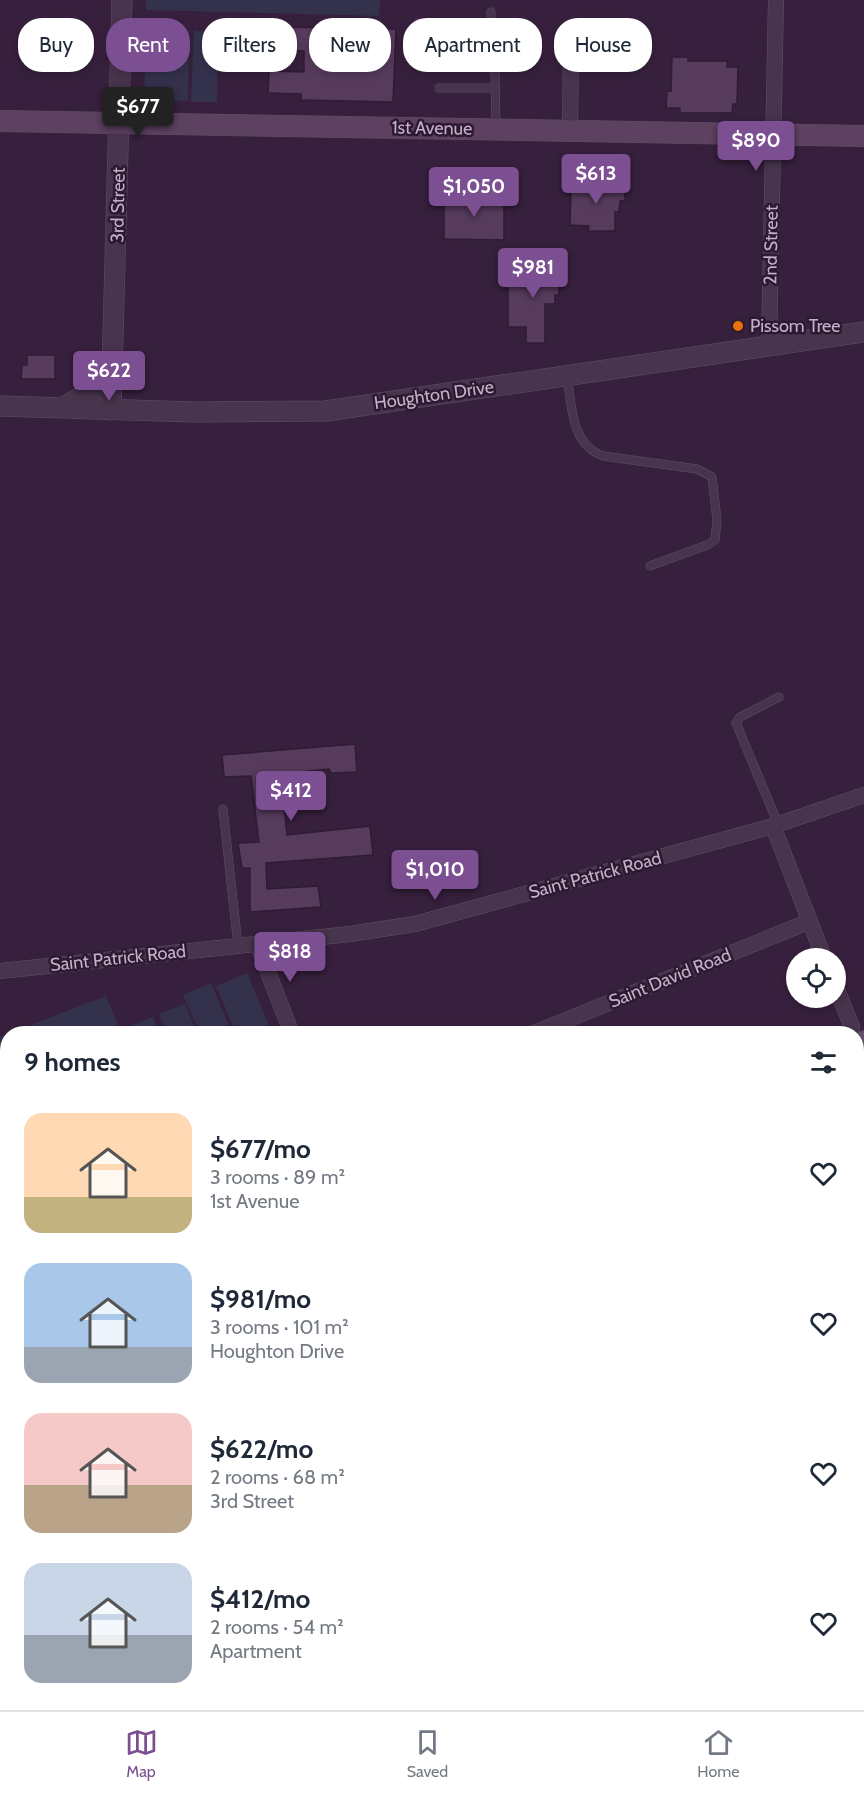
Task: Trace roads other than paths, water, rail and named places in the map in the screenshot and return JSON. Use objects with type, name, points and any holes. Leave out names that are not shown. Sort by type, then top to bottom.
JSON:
[{"type":"main road","name":"1st Avenue","points":[[0,121],[864,136]]},
{"type":"street","name":"3rd Street","points":[[111,410],[115,354],[122,0]]},
{"type":"street","name":"2nd Street","points":[[769,346],[776,0]]},
{"type":"street","points":[[570,130],[571,72]]},
{"type":"street","name":"Houghton Drive","points":[[0,406],[290,413],[326,411],[864,332]]},
{"type":"street","points":[[60,408],[82,398],[96,388],[115,354]]},
{"type":"street","name":"Saint Patrick Road","points":[[0,970],[350,934],[415,924],[776,826],[864,795]]},
{"type":"street","points":[[776,826],[808,922],[820,948]]},
{"type":"street","name":"Saint David Road","points":[[552,1026],[808,922]]},
{"type":"street","points":[[257,944],[289,1026]]},
{"type":"street","points":[[845,1008],[852,1026]]},
{"type":"lane","points":[[492,12],[492,18]]},
{"type":"lane","points":[[493,72],[496,88],[496,129]]},
{"type":"lane","points":[[439,88],[496,88]]},
{"type":"lane","points":[[567,375],[577,433],[591,452],[603,456],[697,469],[712,477],[717,520],[715,540],[650,566]]},
{"type":"lane","points":[[776,826],[736,723],[740,717],[779,697]]},
{"type":"lane","points":[[223,810],[238,946]]},
{"type":"place","name":"Pissom Tree","points":[[738,326]]}]
